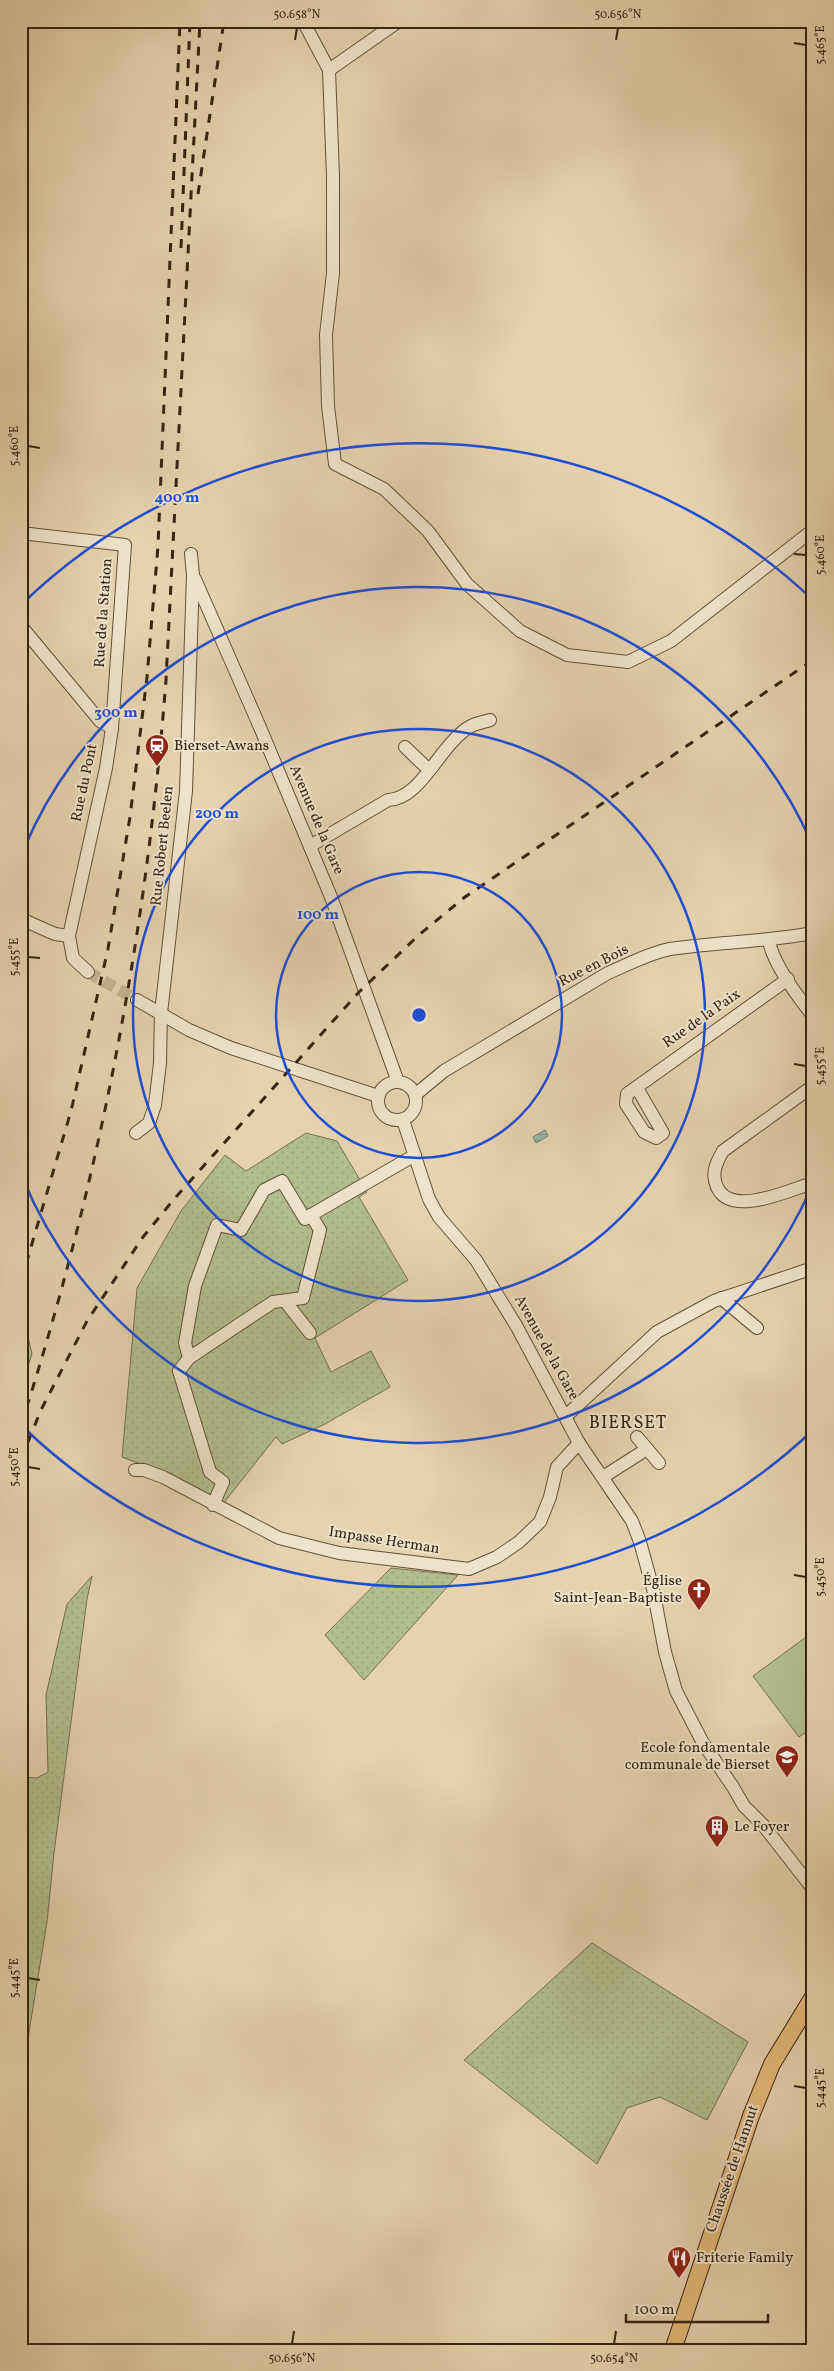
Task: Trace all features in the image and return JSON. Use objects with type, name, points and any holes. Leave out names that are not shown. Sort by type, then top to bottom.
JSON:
[{"type":"main road","name":"Chaussée de Hannut","points":[[673,2350],[752,2116],[772,2064],[813,1997]]},
{"type":"street","points":[[303,21],[328,70],[333,176],[333,273],[326,344],[328,406],[335,464],[384,489],[428,531],[474,590],[520,631],[567,655],[628,662],[670,641],[813,530]]},
{"type":"street","points":[[328,70],[398,21]]},
{"type":"street","name":"Rue de la Station","points":[[21,533],[125,545],[112,728]]},
{"type":"street","name":"Rue Robert Beelen","points":[[136,1133],[149,1123],[155,1105],[160,1063],[161,1013],[186,790],[193,575],[190,554]]},
{"type":"street","name":"Avenue de la Gare","points":[[193,575],[331,897],[398,1082]]},
{"type":"street","name":"Rue du Pont","points":[[21,626],[100,721],[112,728],[106,768],[68,936],[72,958],[88,972]]},
{"type":"street","points":[[310,846],[388,800],[396,800],[415,789],[428,769],[458,736],[472,725],[490,720]]},
{"type":"street","points":[[405,747],[428,769]]},
{"type":"street","points":[[21,919],[55,934],[68,936]]},
{"type":"street","name":"Rue en Bois","points":[[415,1095],[444,1071],[608,973],[668,950],[769,941],[813,933]]},
{"type":"street","points":[[769,941],[771,949],[788,979],[813,1016]]},
{"type":"street","name":"Rue de la Paix","points":[[637,1088],[642,1082],[788,979]]},
{"type":"street","points":[[137,1000],[189,1030],[230,1048],[378,1096]]},
{"type":"street","points":[[398,1082],[408,1086],[415,1095],[416,1104],[413,1112],[403,1120],[389,1119],[384,1116],[378,1104],[378,1096],[384,1087],[398,1082]]},
{"type":"street","points":[[813,1086],[723,1151],[715,1164],[714,1180],[721,1194],[731,1201],[750,1202],[813,1183]]},
{"type":"street","name":"Avenue de la Gare","points":[[403,1120],[429,1199],[439,1217],[476,1260],[518,1327],[579,1443],[632,1521],[640,1542],[676,1691],[702,1743],[752,1817],[763,1825],[813,1889]]},
{"type":"street","points":[[189,1358],[185,1343],[195,1286],[217,1225],[241,1230],[264,1190],[282,1181],[305,1219],[415,1155]]},
{"type":"street","points":[[213,1504],[223,1482],[210,1472],[180,1371],[189,1358],[273,1302],[303,1298],[320,1230],[311,1215]]},
{"type":"street","points":[[566,1416],[658,1332],[721,1298],[813,1268]]},
{"type":"street","points":[[721,1298],[756,1328]]},
{"type":"street","points":[[285,1301],[310,1333]]},
{"type":"street","points":[[637,1437],[658,1463]]},
{"type":"street","name":"Impasse Herman","points":[[134,1470],[144,1470],[163,1477],[279,1538],[339,1553],[469,1569],[497,1557],[519,1542],[540,1522],[550,1496],[557,1468],[579,1443]]},
{"type":"street","points":[[603,1478],[646,1449]]},
{"type":"green space","points":[[306,1133],[337,1141],[367,1192],[359,1197],[408,1280],[315,1338],[331,1372],[371,1351],[390,1387],[325,1424],[282,1444],[276,1437],[222,1505],[172,1476],[122,1457],[137,1288],[181,1211],[225,1155],[246,1171]]},
{"type":"green space","points":[[23,1315],[32,1354],[21,1387],[21,1321]]},
{"type":"green space","points":[[391,1568],[458,1575],[364,1680],[325,1635]]},
{"type":"green space","points":[[92,1576],[87,1599],[54,1853],[47,1922],[21,2081],[21,1777],[37,1778],[48,1772],[46,1695],[67,1604]]},
{"type":"green space","points":[[813,1632],[813,1727],[799,1737],[753,1676]]},
{"type":"green space","points":[[592,1943],[748,2042],[707,2120],[660,2097],[627,2108],[597,2164],[464,2060]]},
{"type":"shaded area","points":[[545,1130],[548,1136],[536,1143],[533,1137]]},
{"type":"tunnel","points":[[88,972],[137,1000]]},
{"type":"railway","points":[[21,1281],[71,1111],[108,949],[130,817],[147,677],[158,546],[180,21]]},
{"type":"railway","points":[[181,248],[190,21]]},
{"type":"railway","points":[[21,1425],[49,1333],[96,1149],[116,1057],[146,870],[166,680],[200,21]]},
{"type":"railway","points":[[198,194],[224,21]]},
{"type":"railway","points":[[21,1459],[41,1410],[87,1321],[143,1237],[175,1198],[359,992],[420,934],[465,897],[813,660]]},
{"type":"place","name":"Bierset-Awans","points":[[157,767]]},
{"type":"place","name":"Église Saint-Jean-Baptiste","points":[[699,1611]]},
{"type":"place","name":"Ecole fondamentale communale de Bierset","points":[[787,1778]]},
{"type":"place","name":"Le Foyer","points":[[717,1848]]},
{"type":"place","name":"Friterie Family","points":[[679,2279]]},
{"type":"district","name":"BIERSET","points":[[628,1423]]}]
